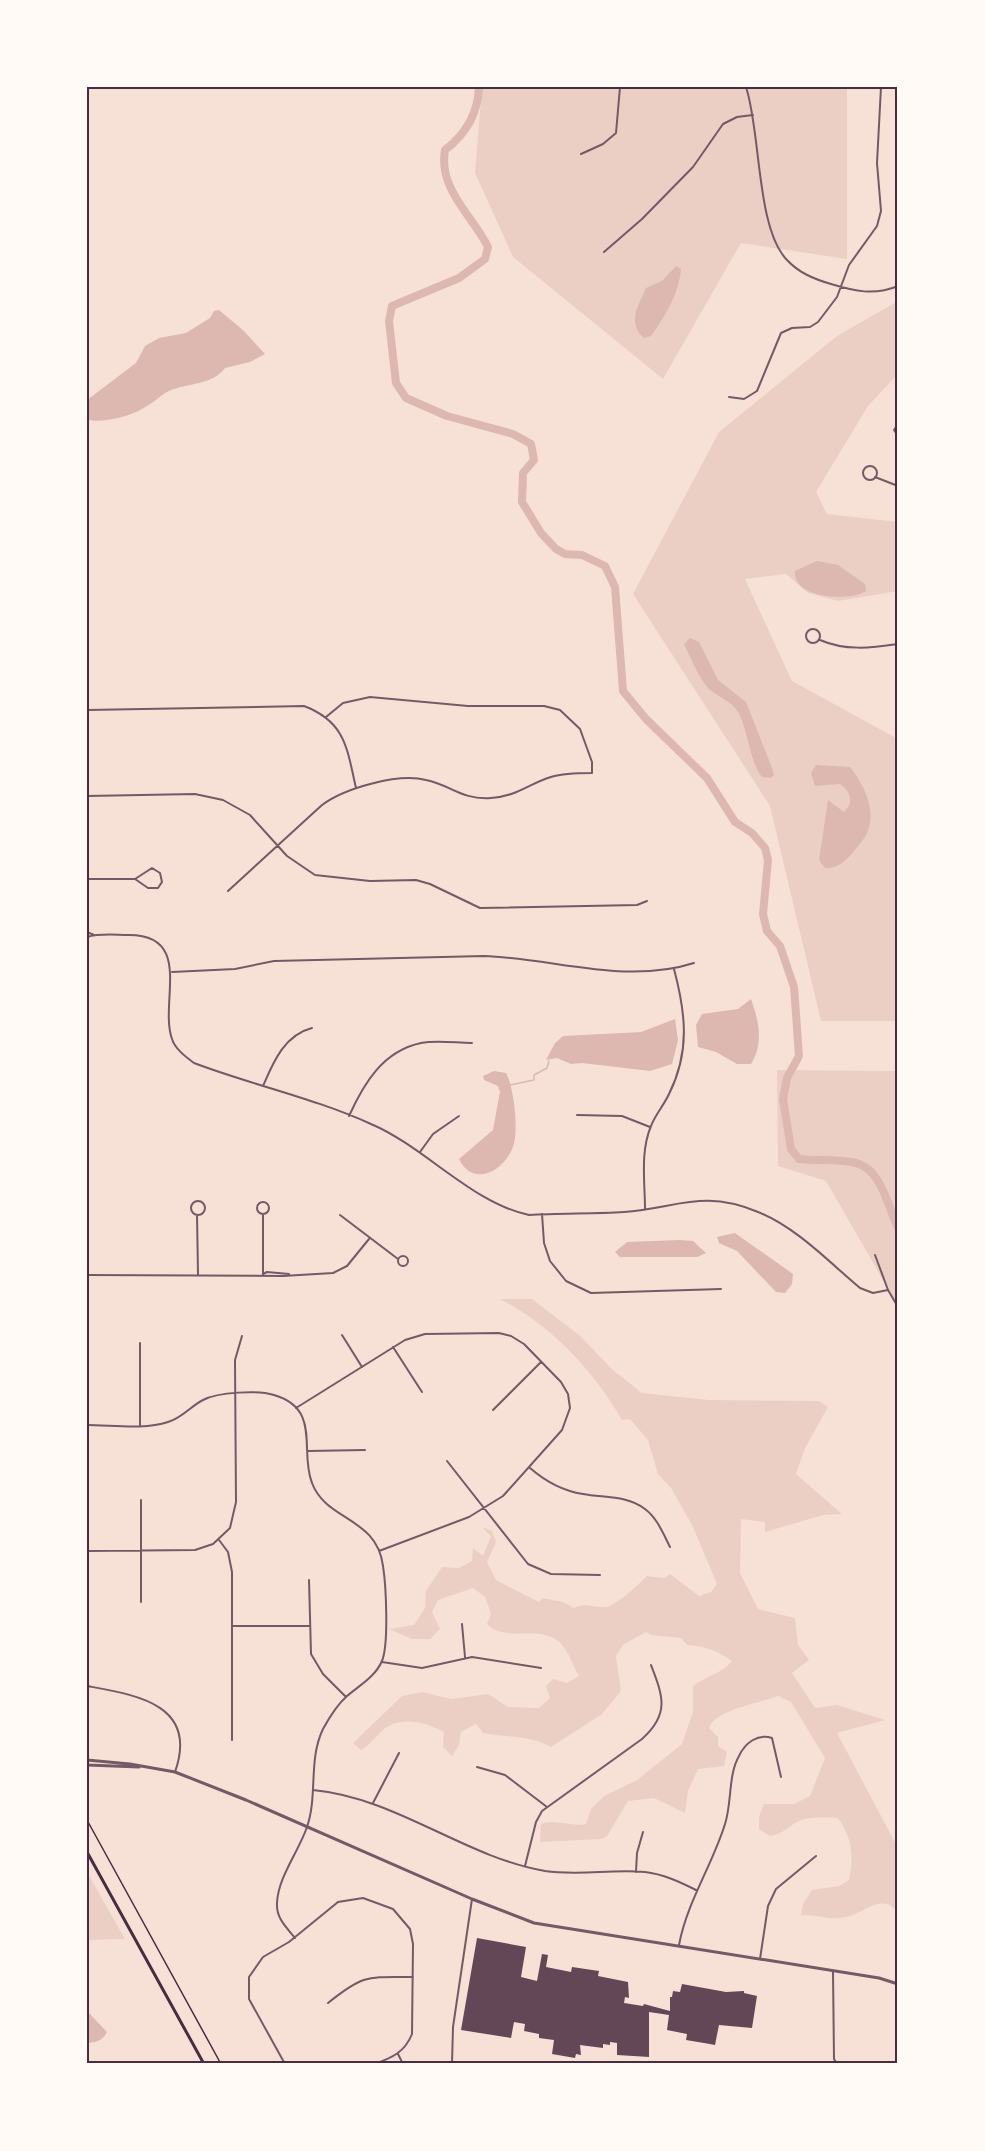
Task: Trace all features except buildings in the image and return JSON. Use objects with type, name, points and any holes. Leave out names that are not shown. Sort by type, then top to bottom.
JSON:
[{"type":"main road","points":[[87,1852],[204,2064]]},
{"type":"main road","points":[[87,1858],[92,1864]]},
{"type":"street","points":[[580,154],[603,144],[616,133],[620,87]]},
{"type":"street","points":[[746,87],[753,114],[774,241],[786,260],[815,279],[840,286],[869,292],[898,286]]},
{"type":"street","points":[[729,397],[744,399],[758,391],[777,337],[792,328],[810,327],[818,322],[837,297],[849,265],[877,226],[881,211],[877,163],[880,87]]},
{"type":"street","points":[[604,252],[642,219],[693,167],[723,124],[737,117],[753,114]]},
{"type":"street","points":[[898,424],[894,430],[898,436]]},
{"type":"street","points":[[875,477],[877,473],[874,467],[869,465],[863,469],[864,478],[869,480],[875,477],[898,486]]},
{"type":"street","points":[[820,640],[818,631],[814,629],[807,632],[809,642],[820,640],[835,646],[855,649],[898,644]]},
{"type":"street","points":[[228,891],[330,799],[356,789],[402,778],[427,780],[454,793],[490,798],[515,795],[552,777],[592,773],[592,762],[580,729],[560,710],[544,706],[468,706],[370,697],[343,703],[326,717]]},
{"type":"street","points":[[87,710],[304,706],[326,717],[346,744],[356,789]]},
{"type":"street","points":[[87,796],[208,796],[237,806],[250,815],[305,870],[315,875],[370,881],[416,880],[430,884],[480,908],[637,905],[647,901]]},
{"type":"street","points":[[87,879],[135,879],[152,868],[160,873],[162,882],[158,888],[148,888],[135,879]]},
{"type":"street","points":[[87,932],[94,935]]},
{"type":"street","points":[[87,937],[94,935],[150,936],[167,957],[171,972],[172,1039],[184,1056],[213,1070],[372,1124],[514,1212],[542,1214],[626,1212],[699,1200],[723,1201],[759,1212],[786,1227],[860,1288],[873,1293],[888,1290]]},
{"type":"street","points":[[171,972],[235,969],[274,961],[484,957],[515,957],[596,971],[674,969],[694,963]]},
{"type":"street","points":[[645,1209],[644,1155],[650,1127],[669,1095],[683,1058],[686,1021],[674,969]]},
{"type":"street","points":[[262,1086],[282,1049],[292,1038],[312,1028]]},
{"type":"street","points":[[349,1116],[364,1083],[381,1064],[405,1048],[423,1042],[472,1043]]},
{"type":"street","points":[[577,1115],[622,1116],[650,1127]]},
{"type":"street","points":[[420,1152],[433,1134],[459,1116]]},
{"type":"street","points":[[197,1215],[205,1209],[199,1201],[191,1207],[197,1215],[198,1274]]},
{"type":"street","points":[[262,1214],[270,1207],[264,1201],[257,1207],[262,1214],[263,1274]]},
{"type":"street","points":[[542,1214],[544,1243],[550,1260],[566,1281],[591,1293],[721,1289]]},
{"type":"street","points":[[340,1215],[398,1259]]},
{"type":"street","points":[[87,1275],[333,1273],[347,1266],[369,1239]]},
{"type":"street","points":[[875,1255],[888,1290],[898,1307]]},
{"type":"street","points":[[296,1408],[393,1347],[411,1337],[425,1334],[499,1333],[518,1339],[565,1388],[570,1408],[562,1430],[503,1496],[484,1509],[379,1551]]},
{"type":"street","points":[[342,1335],[362,1367]]},
{"type":"street","points":[[87,1551],[195,1550],[219,1540],[230,1528],[236,1510],[236,1354],[242,1336]]},
{"type":"street","points":[[140,1343],[140,1425]]},
{"type":"street","points":[[393,1347],[422,1392]]},
{"type":"street","points":[[493,1410],[541,1362]]},
{"type":"street","points":[[87,1425],[140,1425],[170,1422],[205,1399],[235,1394],[274,1395],[296,1408],[306,1427],[310,1478],[319,1496],[366,1530],[379,1551],[384,1568],[385,1617],[382,1662],[372,1676],[346,1697],[331,1717],[319,1740],[314,1763],[313,1790],[307,1827],[277,1898],[281,1921],[295,1938]]},
{"type":"street","points":[[308,1451],[364,1450]]},
{"type":"street","points":[[447,1461],[522,1558],[535,1568],[551,1574],[600,1575]]},
{"type":"street","points":[[530,1468],[549,1482],[568,1490],[618,1497],[640,1506],[657,1522],[670,1547]]},
{"type":"street","points":[[141,1500],[141,1602]]},
{"type":"street","points":[[219,1540],[228,1552],[231,1565],[232,1740]]},
{"type":"street","points":[[309,1580],[309,1647],[323,1674],[346,1697]]},
{"type":"street","points":[[462,1624],[465,1657]]},
{"type":"street","points":[[232,1626],[309,1626]]},
{"type":"street","points":[[382,1662],[422,1668],[465,1657],[541,1668]]},
{"type":"street","points":[[525,1866],[536,1822],[547,1807],[650,1732],[658,1718],[663,1699],[651,1665]]},
{"type":"street","points":[[87,1686],[140,1696],[163,1710],[172,1721],[180,1744],[175,1772]]},
{"type":"street","points":[[679,1945],[686,1916],[696,1890],[724,1829],[737,1760],[747,1744],[762,1736],[772,1738],[782,1777]]},
{"type":"street","points":[[373,1803],[399,1753]]},
{"type":"street","points":[[87,1760],[175,1772],[246,1800],[472,1899],[534,1923],[879,1978],[898,1984]]},
{"type":"street","points":[[87,1765],[148,1767]]},
{"type":"street","points":[[477,1767],[505,1774],[547,1807]]},
{"type":"street","points":[[313,1790],[343,1794],[373,1803],[525,1866],[572,1874],[636,1872],[664,1876],[696,1890]]},
{"type":"street","points":[[636,1872],[637,1853],[643,1832]]},
{"type":"street","points":[[760,1959],[768,1906],[776,1889],[816,1856]]},
{"type":"street","points":[[285,2064],[252,2004],[247,1987],[250,1972],[258,1961],[295,1938],[338,1902],[353,1898],[369,1899],[393,1909],[408,1924],[413,1944],[413,2029],[406,2046],[398,2054],[374,2064]]},
{"type":"street","points":[[452,2064],[453,2027],[472,1899]]},
{"type":"street","points":[[832,1971],[834,2059],[836,2062]]},
{"type":"street","points":[[328,2004],[353,1983],[365,1978],[413,1977]]},
{"type":"street","points":[[398,2054],[403,2064]]},
{"type":"path","points":[[87,1820],[221,2064]]},
{"type":"shaded area","points":[[482,87],[847,87],[847,259],[741,243],[663,379],[513,257],[475,173]]},
{"type":"shaded area","points":[[676,266],[681,269],[674,296],[651,336],[644,338],[635,320],[640,301],[646,288],[662,281]]},
{"type":"shaded area","points":[[898,301],[898,374],[868,406],[816,492],[827,514],[898,522],[898,591],[838,601],[808,593],[786,574],[745,579],[792,681],[898,739],[898,1021],[821,1021],[770,806],[633,594],[719,432],[837,336]]},
{"type":"shaded area","points":[[219,310],[244,331],[265,354],[250,362],[225,368],[220,374],[207,381],[169,391],[128,415],[103,420],[87,420],[87,400],[136,363],[145,346],[159,338],[186,333],[210,318],[214,311]]},
{"type":"shaded area","points":[[817,561],[838,565],[865,584],[866,591],[836,597],[812,593],[797,580],[795,571]]},
{"type":"shaded area","points":[[690,638],[699,642],[718,680],[746,702],[772,768],[774,775],[771,778],[762,777],[758,771],[738,712],[729,702],[709,689],[698,673],[684,644]]},
{"type":"shaded area","points":[[816,765],[850,767],[864,790],[870,807],[870,824],[864,838],[844,861],[829,868],[825,868],[819,860],[828,800],[844,812],[850,797],[840,784],[815,786],[811,773]]},
{"type":"shaded area","points":[[751,999],[759,1040],[751,1064],[737,1064],[716,1052],[698,1047],[696,1025],[702,1014],[738,1009]]},
{"type":"shaded area","points":[[675,1019],[678,1040],[672,1064],[650,1071],[582,1063],[571,1064],[557,1058],[546,1060],[555,1043],[563,1036],[641,1032]]},
{"type":"shaded area","points":[[777,1070],[898,1071],[898,1306],[826,1181],[778,1166]]},
{"type":"shaded area","points":[[494,1071],[506,1073],[509,1080],[515,1109],[515,1140],[509,1156],[496,1169],[488,1173],[472,1173],[459,1159],[493,1130],[500,1092],[498,1086],[484,1080],[483,1076]]},
{"type":"shaded area","points":[[735,1233],[793,1274],[792,1284],[785,1293],[776,1292],[737,1251],[719,1243],[717,1237]]},
{"type":"shaded area","points":[[693,1241],[706,1253],[697,1257],[620,1257],[615,1252],[627,1242]]},
{"type":"shaded area","points":[[500,1299],[532,1299],[579,1335],[613,1370],[642,1393],[709,1400],[819,1401],[828,1407],[805,1448],[796,1474],[842,1514],[823,1515],[765,1532],[765,1522],[741,1519],[740,1573],[758,1609],[795,1618],[798,1645],[809,1660],[792,1673],[815,1708],[837,1705],[885,1720],[837,1733],[898,1848],[898,1913],[886,1904],[879,1904],[839,1918],[801,1915],[803,1904],[812,1890],[839,1886],[849,1880],[851,1847],[838,1818],[803,1819],[779,1834],[770,1836],[759,1829],[759,1817],[764,1804],[794,1804],[810,1796],[825,1758],[791,1702],[778,1696],[728,1712],[713,1722],[709,1728],[718,1737],[718,1746],[727,1752],[724,1766],[698,1769],[688,1791],[685,1813],[654,1798],[628,1801],[607,1836],[602,1839],[540,1842],[541,1824],[552,1822],[586,1824],[591,1809],[604,1796],[637,1780],[682,1744],[693,1712],[693,1686],[724,1669],[732,1661],[711,1650],[687,1645],[681,1638],[651,1635],[646,1632],[623,1645],[616,1656],[621,1691],[602,1714],[551,1747],[526,1739],[483,1733],[476,1724],[461,1732],[459,1745],[452,1756],[443,1747],[444,1732],[429,1725],[413,1722],[396,1723],[389,1726],[361,1750],[353,1743],[402,1696],[422,1692],[451,1699],[488,1694],[508,1707],[539,1708],[550,1698],[546,1686],[553,1679],[567,1683],[579,1676],[568,1653],[558,1641],[550,1636],[512,1634],[494,1630],[487,1624],[491,1614],[485,1597],[473,1588],[438,1600],[432,1612],[440,1629],[430,1639],[412,1639],[389,1629],[414,1625],[425,1608],[426,1591],[442,1567],[459,1568],[472,1561],[473,1548],[483,1556],[491,1536],[482,1527],[492,1531],[496,1542],[487,1562],[496,1580],[539,1602],[542,1598],[563,1602],[574,1608],[586,1605],[606,1607],[621,1599],[647,1576],[665,1578],[670,1574],[699,1596],[711,1592],[717,1584],[692,1525],[671,1488],[658,1474],[648,1440],[630,1419],[622,1420],[598,1384],[570,1351],[537,1322]]},
{"type":"shaded area","points":[[87,1872],[125,1939],[87,1940]]},
{"type":"shaded area","points":[[87,2011],[107,2032],[99,2041],[87,2043]]},
{"type":"waterway","points":[[479,87],[473,115],[465,130],[445,150],[444,164],[451,189],[488,247],[485,259],[459,278],[392,306],[389,321],[396,383],[406,398],[447,416],[513,434],[531,444],[534,460],[523,473],[522,502],[541,533],[556,549],[565,554],[582,555],[605,566],[615,587],[623,691],[646,719],[707,778],[735,822],[752,833],[765,848],[768,860],[763,914],[767,931],[780,946],[794,987],[799,1056],[787,1078],[783,1099],[791,1149],[799,1159],[850,1162],[865,1167],[872,1173],[883,1190],[898,1228]]},
{"type":"waterway","points":[[510,1085],[534,1080],[534,1075],[547,1068],[549,1061]]}]
